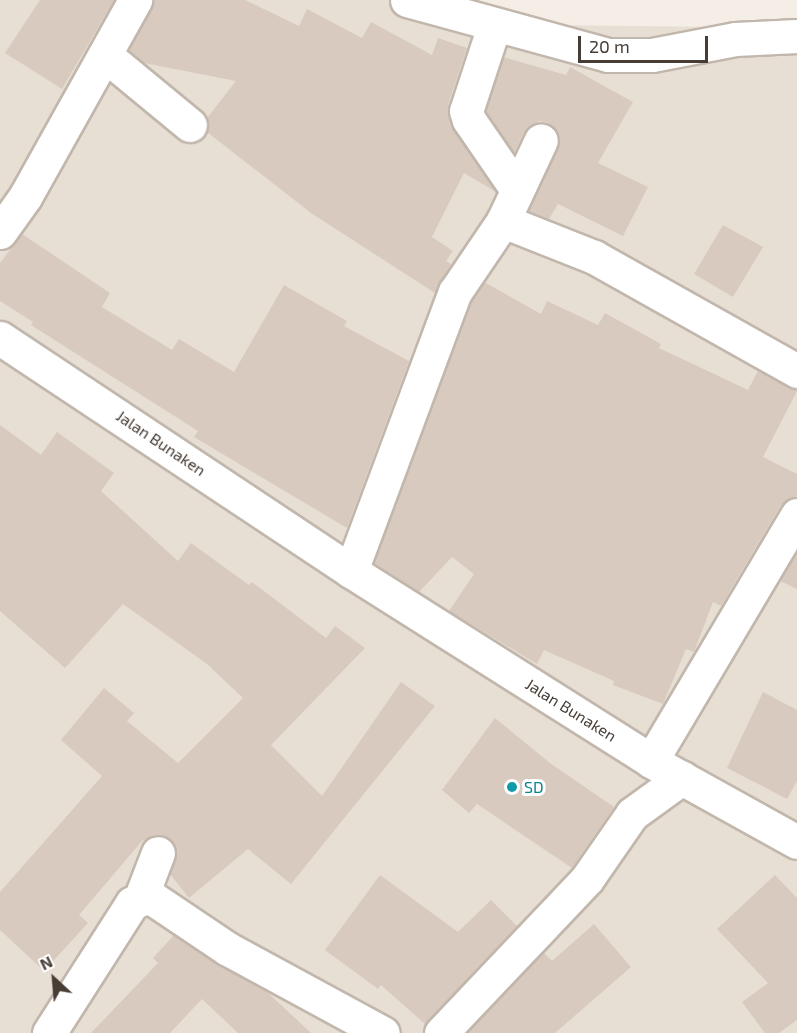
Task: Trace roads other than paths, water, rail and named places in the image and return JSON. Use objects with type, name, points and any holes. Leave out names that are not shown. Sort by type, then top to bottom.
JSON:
[{"type":"street","points":[[0,232],[25,197],[135,0]]},
{"type":"street","points":[[407,0],[494,26],[608,55],[652,55],[735,39],[797,36]]},
{"type":"street","points":[[494,26],[466,111],[469,120],[515,187]]},
{"type":"street","points":[[105,55],[190,125]]},
{"type":"street","points":[[351,571],[455,292],[503,221],[515,187],[541,140]]},
{"type":"street","points":[[503,221],[594,257],[797,370]]},
{"type":"street","name":"Jalan Bunaken","points":[[0,338],[351,571],[651,760],[797,842]]},
{"type":"street","points":[[651,760],[797,515]]},
{"type":"street","points":[[441,1033],[586,879],[632,814],[682,778]]},
{"type":"street","points":[[141,897],[158,853]]},
{"type":"street","points":[[49,1033],[132,903],[141,897],[149,896],[228,949],[383,1033]]},
{"type":"place","name":"SD","points":[[512,787]]}]
